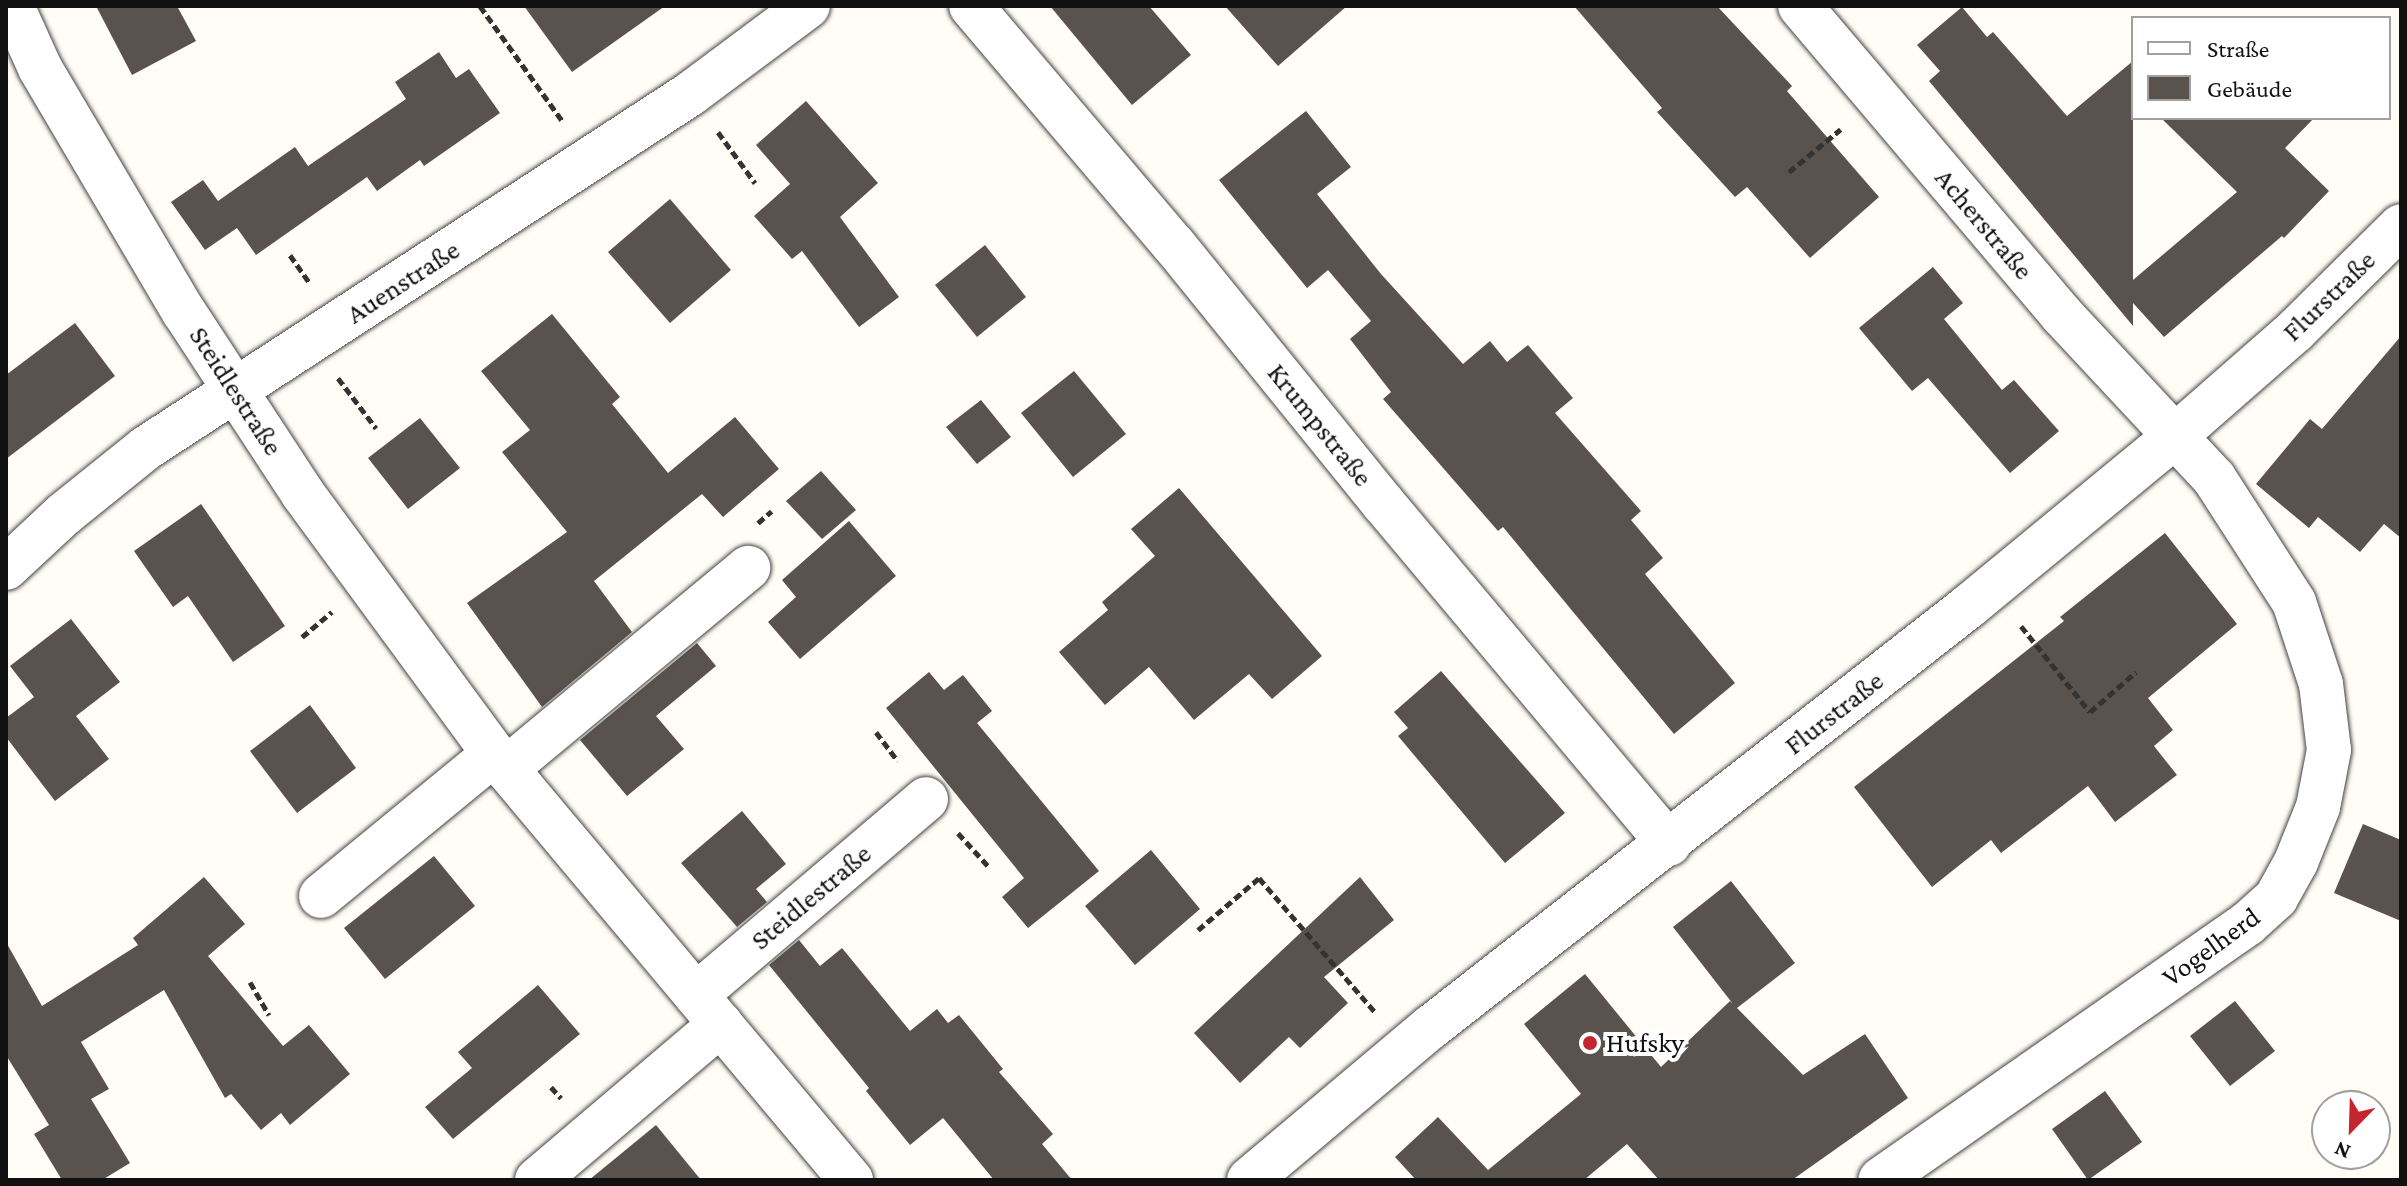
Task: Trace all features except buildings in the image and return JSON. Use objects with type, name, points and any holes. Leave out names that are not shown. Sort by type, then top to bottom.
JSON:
[{"type":"street","name":"Steidlestraße","points":[[12,6],[40,68],[184,312],[303,494],[500,762],[851,1180]]},
{"type":"street","name":"Auenstraße","points":[[6,568],[64,514],[146,448],[690,94],[808,6]]},
{"type":"street","name":"Krumpstraße","points":[[971,6],[1174,245],[1383,503],[1669,844]]},
{"type":"street","name":"Acherstraße","points":[[1800,6],[2062,315],[2175,436]]},
{"type":"street","name":"Flurstraße","points":[[1249,1180],[1406,1048],[1991,589],[2175,436],[2295,331],[2401,226]]},
{"type":"street","name":"Vogelherd","points":[[1880,1180],[2247,924],[2276,898],[2296,862],[2318,807],[2329,750],[2321,684],[2294,602],[2214,478],[2175,436]]},
{"type":"street","points":[[321,896],[500,762],[748,568]]},
{"type":"street","name":"Steidlestraße","points":[[537,1180],[926,799]]},
{"type":"path","points":[[480,6],[590,160]]},
{"type":"path","points":[[690,94],[755,183]]},
{"type":"path","points":[[1789,172],[1878,97]]},
{"type":"path","points":[[310,342],[376,428]]},
{"type":"path","points":[[1991,589],[2090,712],[2136,672]]},
{"type":"path","points":[[1198,930],[1259,878],[1406,1048]]},
{"type":"path","points":[[250,982],[269,1015]]},
{"type":"place","name":"Hufsky","points":[[1590,1043]]}]
